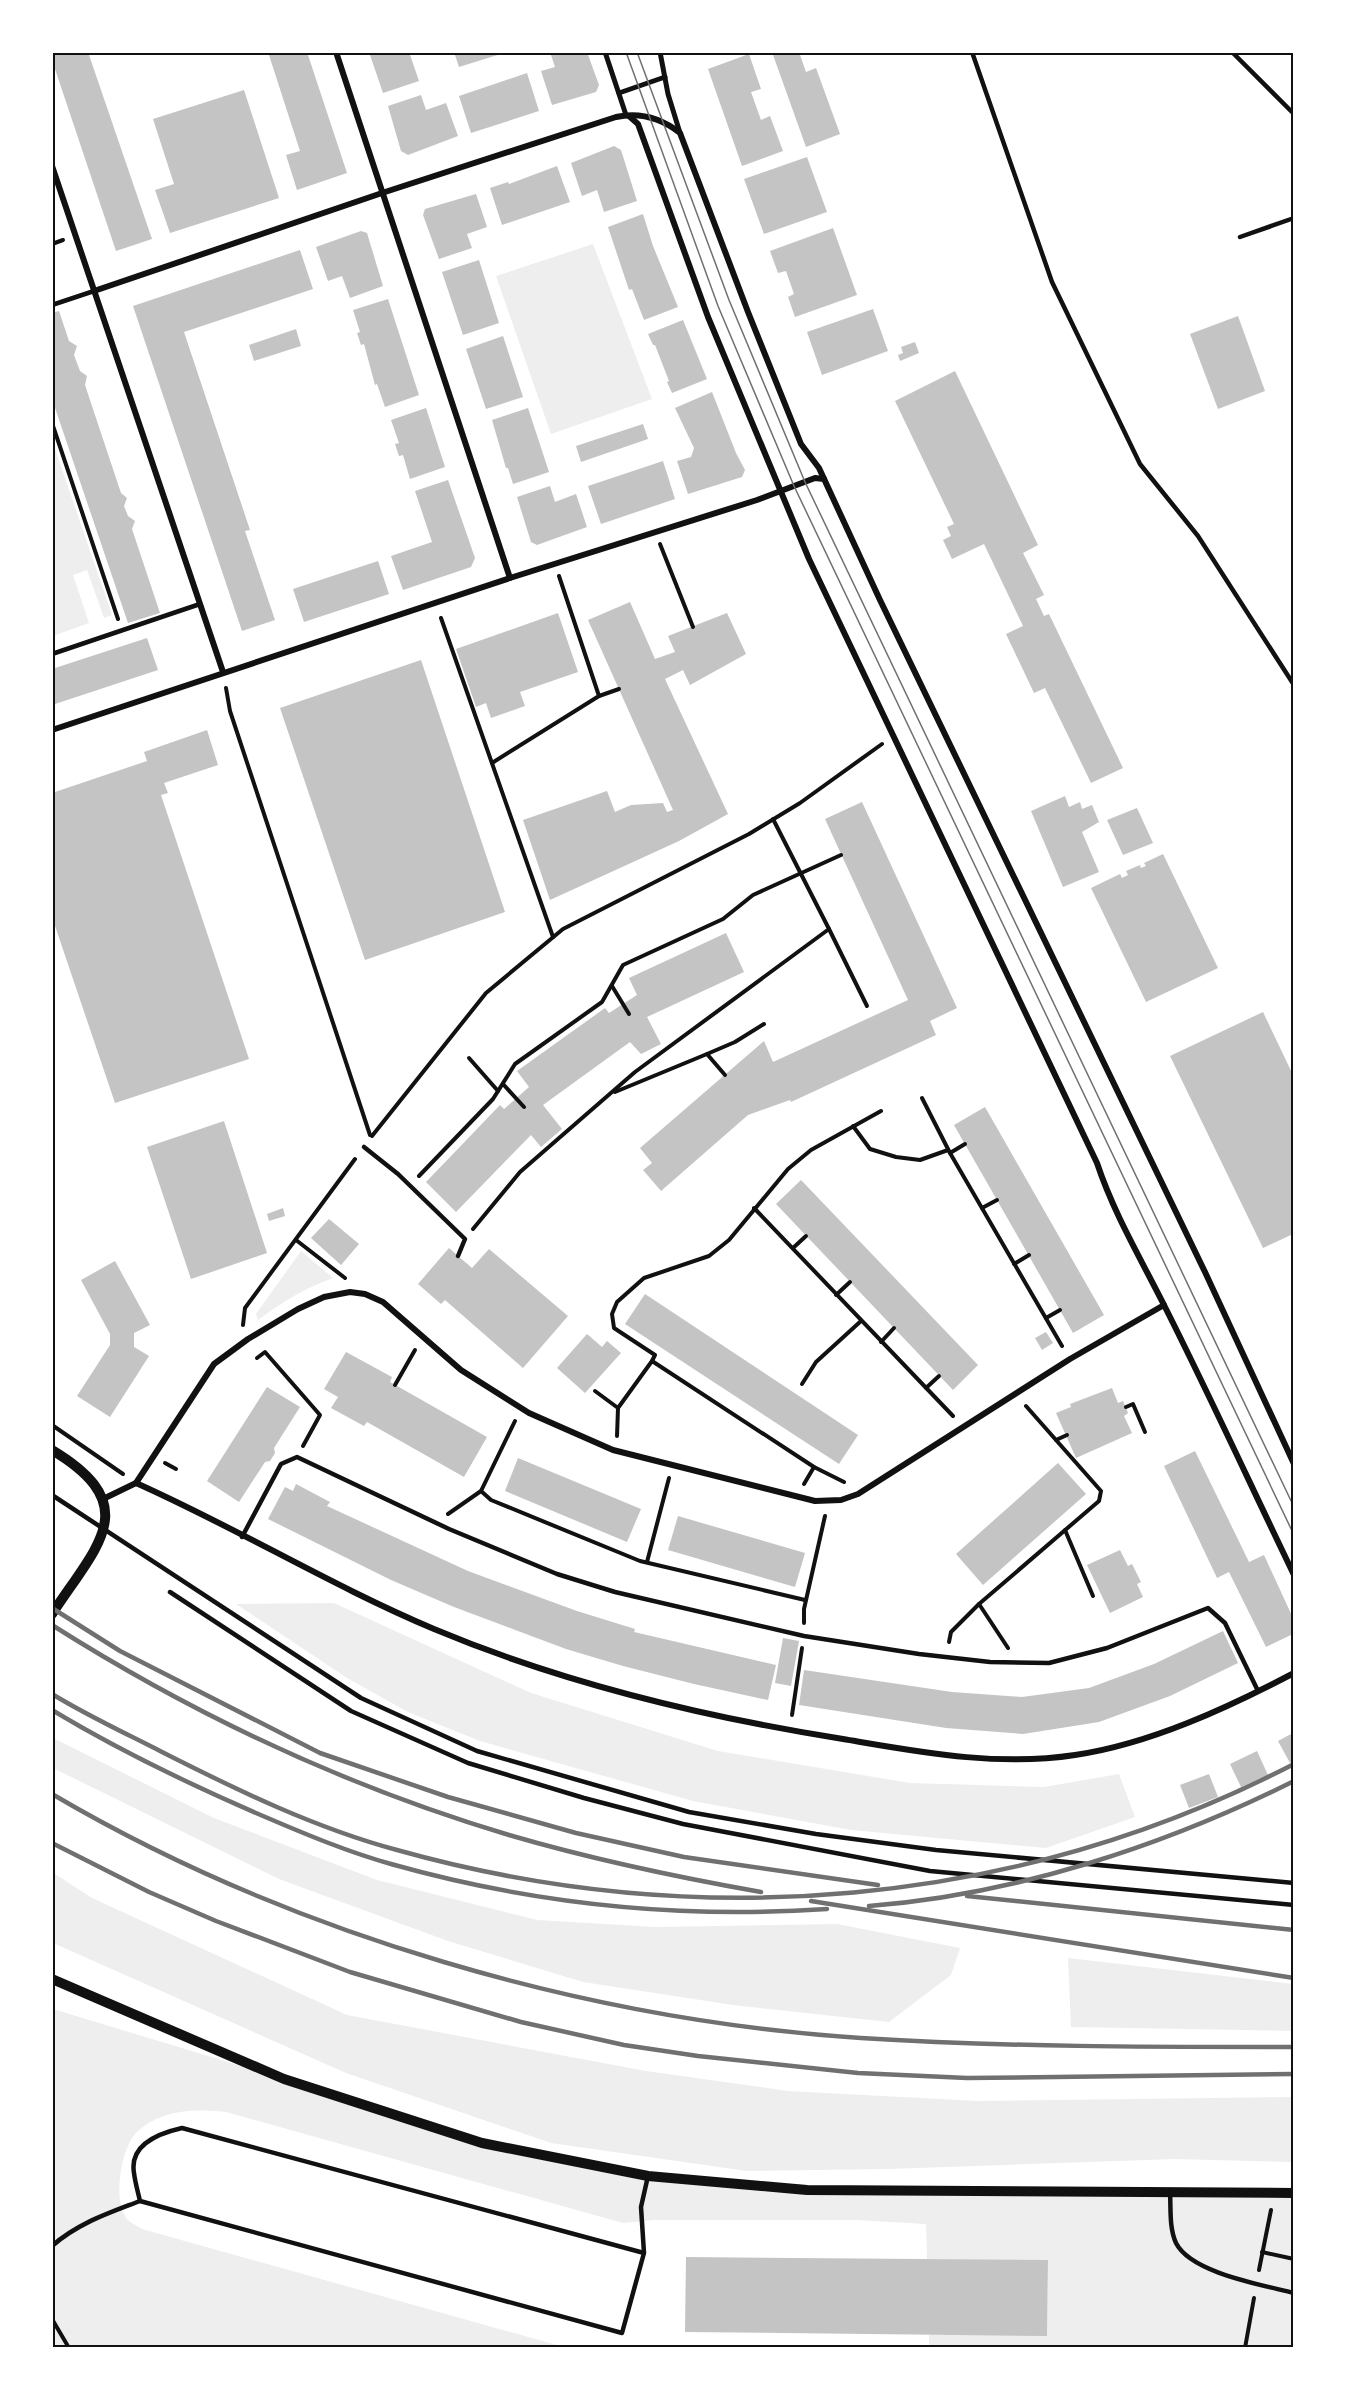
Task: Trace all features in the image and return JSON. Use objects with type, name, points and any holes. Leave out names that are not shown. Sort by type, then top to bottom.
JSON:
[{"type":"street","points":[[336,52],[510,578]]},
{"type":"street","points":[[605,52],[626,115]]},
{"type":"street","points":[[660,52],[680,132],[801,444],[824,479],[880,600],[1205,1272],[1293,1464]]},
{"type":"street","points":[[619,93],[665,77]]},
{"type":"street","points":[[626,115],[634,118],[638,124],[708,317],[780,492],[892,737],[1097,1162],[1109,1198],[1164,1305],[1293,1575]]},
{"type":"street","points":[[94,291],[382,193],[626,115],[639,115],[661,120],[680,132]]},
{"type":"street","points":[[52,166],[224,672]]},
{"type":"street","points":[[52,730],[510,578],[780,492],[815,478],[824,479]]},
{"type":"street","points":[[102,1499],[136,1483],[214,1364],[248,1339],[324,1298],[350,1292],[365,1294],[383,1302],[461,1371],[520,1409],[613,1450],[815,1502],[830,1502],[858,1494],[1070,1359],[1164,1305]]},
{"type":"street","points":[[52,1450],[85,1472],[99,1490],[107,1517],[103,1534],[52,1614]]},
{"type":"street","points":[[136,1483],[334,1583],[435,1629],[538,1668],[626,1694],[790,1731],[955,1757],[1019,1761],[1075,1755],[1108,1748],[1214,1712],[1293,1673]]},
{"type":"street","points":[[52,1980],[284,2079],[482,2143],[648,2176],[807,2190],[1293,2193]]},
{"type":"lane","points":[[972,52],[1052,282],[1140,464],[1198,536],[1293,684]]},
{"type":"lane","points":[[1232,52],[1293,114]]},
{"type":"lane","points":[[1240,237],[1293,218]]},
{"type":"lane","points":[[52,305],[94,291]]},
{"type":"lane","points":[[52,654],[200,604]]},
{"type":"lane","points":[[364,1147],[410,1186],[465,1239],[458,1256]]},
{"type":"lane","points":[[242,1537],[280,1464],[297,1457],[435,1522],[557,1574],[615,1592],[804,1636],[945,1657],[1049,1663],[1107,1648],[1208,1608],[1225,1623],[1258,1691]]},
{"type":"lane","points":[[52,1495],[361,1698],[477,1750],[689,1812],[816,1834],[936,1850],[1293,1883]]},
{"type":"lane","points":[[170,1592],[351,1712],[468,1763],[683,1824],[930,1871],[1293,1905]]},
{"type":"lane","points":[[140,2201],[133,2170],[139,2149],[159,2133],[182,2128],[644,2253]]},
{"type":"lane","points":[[52,2246],[62,2237],[94,2218],[140,2201],[622,2333],[644,2253],[641,2207],[648,2176]]},
{"type":"lane","points":[[1170,2192],[1175,2241],[1182,2253],[1206,2268],[1293,2293]]},
{"type":"path","points":[[52,423],[122,631]]},
{"type":"path","points":[[655,533],[693,627]]},
{"type":"path","points":[[555,564],[599,696]]},
{"type":"path","points":[[435,603],[553,937]]},
{"type":"path","points":[[224,672],[230,711],[371,1138],[486,993],[562,929],[773,819],[800,803],[892,737]]},
{"type":"path","points":[[492,763],[599,696],[619,689]]},
{"type":"path","points":[[773,819],[867,1006]]},
{"type":"path","points":[[410,1186],[493,1099],[515,1064],[602,1002],[623,965],[723,919],[753,895],[840,855]]},
{"type":"path","points":[[465,1239],[520,1172],[611,1093],[829,929]]},
{"type":"path","points":[[611,986],[629,1014]]},
{"type":"path","points":[[611,1093],[735,1042],[764,1024]]},
{"type":"path","points":[[707,1054],[725,1075]]},
{"type":"path","points":[[469,1058],[498,1091]]},
{"type":"path","points":[[503,1084],[524,1107]]},
{"type":"path","points":[[922,1098],[949,1151],[1070,1359]]},
{"type":"path","points":[[613,1450],[619,1430],[618,1408],[655,1355],[614,1328],[612,1314],[617,1302],[644,1278],[709,1256],[729,1240],[788,1170],[811,1150],[881,1112]]},
{"type":"path","points":[[853,1126],[870,1149],[896,1157],[920,1160],[965,1144]]},
{"type":"path","points":[[248,1339],[243,1325],[246,1308],[364,1147]]},
{"type":"path","points":[[982,1208],[997,1200]]},
{"type":"path","points":[[754,1208],[964,1427]]},
{"type":"path","points":[[793,1248],[806,1236]]},
{"type":"path","points":[[296,1240],[347,1280],[350,1292]]},
{"type":"path","points":[[1014,1264],[1029,1255]]},
{"type":"path","points":[[836,1294],[850,1282]]},
{"type":"path","points":[[1046,1318],[1060,1310]]},
{"type":"path","points":[[802,1384],[816,1362],[861,1321]]},
{"type":"path","points":[[881,1342],[894,1328]]},
{"type":"path","points":[[395,1385],[423,1336]]},
{"type":"path","points":[[256,1358],[265,1352],[320,1415],[297,1457]]},
{"type":"path","points":[[652,1361],[814,1467],[840,1478],[858,1494]]},
{"type":"path","points":[[926,1388],[939,1376]]},
{"type":"path","points":[[595,1391],[618,1408]]},
{"type":"path","points":[[945,1657],[951,1632],[979,1604],[1099,1501],[1101,1491],[1015,1394]]},
{"type":"path","points":[[1126,1407],[1133,1404],[1145,1432]]},
{"type":"path","points":[[435,1522],[481,1491],[520,1409]]},
{"type":"path","points":[[52,1425],[136,1483]]},
{"type":"path","points":[[1056,1440],[1067,1435]]},
{"type":"path","points":[[647,1562],[672,1466]]},
{"type":"path","points":[[481,1491],[491,1500],[647,1562],[805,1600]]},
{"type":"path","points":[[790,1731],[804,1636],[805,1600],[822,1525],[830,1502]]},
{"type":"path","points":[[1065,1530],[1093,1596]]},
{"type":"path","points":[[979,1604],[1017,1662]]},
{"type":"path","points":[[1245,2348],[1274,2193]]},
{"type":"path","points":[[1262,2252],[1293,2259]]},
{"type":"path","points":[[52,2319],[69,2348]]},
{"type":"shaded area","points":[[593,244],[652,399],[551,434],[496,276]]},
{"type":"shaded area","points":[[52,440],[112,615],[104,618],[87,570],[73,575],[89,623],[53,636]]},
{"type":"shaded area","points":[[301,1251],[333,1278],[294,1296],[258,1320],[256,1314]]},
{"type":"shaded area","points":[[334,1603],[531,1693],[718,1751],[910,1783],[1044,1787],[1119,1774],[1135,1817],[1046,1848],[851,1830],[693,1801],[480,1741],[408,1712],[347,1678],[236,1604]]},
{"type":"shaded area","points":[[53,1738],[214,1818],[377,1880],[537,1920],[655,1927],[837,1924],[960,1948],[951,1975],[889,2022],[733,2005],[583,1982],[448,1941],[279,1879],[53,1768]]},
{"type":"shaded area","points":[[52,1872],[92,1898],[347,2015],[646,2071],[788,2091],[978,2101],[1293,2097],[1293,2162],[1174,2159],[889,2169],[747,2171],[551,2143],[346,2073],[53,1943]]},
{"type":"shaded area","points":[[1068,1958],[1293,1984],[1293,2031],[1071,2027]]},
{"type":"shaded area","points":[[53,2009],[284,2079],[482,2143],[648,2176],[807,2190],[1293,2193],[1293,2347],[929,2347],[929,2335],[1047,2335],[1048,2261],[927,2259],[926,2224],[856,2220],[654,2220],[623,2223],[226,2112],[191,2111],[158,2118],[138,2131],[132,2138],[123,2161],[119,2187],[122,2211],[132,2223],[142,2229],[564,2347],[53,2347]]},
{"type":"building","points":[[52,52],[88,52],[152,239],[116,251],[52,60]]},
{"type":"building","points":[[268,52],[307,52],[347,173],[297,190],[286,155],[300,151]]},
{"type":"building","points":[[369,52],[409,52],[419,81],[383,93]]},
{"type":"building","points":[[454,52],[503,52],[504,53],[459,67]]},
{"type":"building","points":[[550,52],[587,52],[599,85],[596,92],[552,105],[541,71],[555,67]]},
{"type":"building","points":[[772,52],[799,52],[806,72],[816,68],[840,134],[806,147]]},
{"type":"building","points":[[749,54],[761,89],[751,92],[761,120],[770,116],[783,151],[742,166],[708,69]]},
{"type":"building","points":[[527,73],[539,111],[471,133],[459,96]]},
{"type":"building","points":[[244,90],[279,198],[170,233],[155,190],[174,184],[153,119]]},
{"type":"building","points":[[421,95],[426,110],[446,103],[458,136],[408,155],[401,151],[388,106]]},
{"type":"building","points":[[614,146],[621,150],[637,201],[604,212],[597,190],[582,196],[571,163]]},
{"type":"building","points":[[807,157],[827,212],[764,234],[744,179]]},
{"type":"building","points":[[557,166],[570,202],[502,225],[490,188],[508,182],[509,184]]},
{"type":"building","points":[[476,194],[487,227],[467,234],[472,248],[439,259],[423,215],[425,209]]},
{"type":"building","points":[[643,214],[653,246],[678,307],[644,320],[632,289],[629,290],[608,227]]},
{"type":"building","points":[[833,228],[857,295],[795,317],[788,297],[794,294],[786,271],[778,273],[770,251]]},
{"type":"building","points":[[361,231],[367,233],[383,286],[350,298],[342,276],[328,281],[316,247]]},
{"type":"building","points":[[300,250],[313,289],[184,332],[250,530],[245,531],[275,620],[242,631],[133,306]]},
{"type":"building","points":[[479,260],[499,323],[463,335],[442,272]]},
{"type":"building","points":[[388,299],[419,395],[385,407],[377,384],[375,385],[364,344],[361,345],[357,333],[360,332],[353,310]]},
{"type":"building","points":[[873,309],[888,351],[822,375],[807,332]]},
{"type":"building","points":[[59,311],[69,341],[77,346],[74,355],[80,371],[87,376],[85,385],[121,493],[127,498],[124,506],[128,516],[135,521],[132,529],[160,613],[128,623],[52,399],[52,313]]},
{"type":"building","points":[[1238,316],[1265,391],[1218,409],[1190,334]]},
{"type":"building","points":[[683,320],[707,379],[672,393],[655,345],[648,334]]},
{"type":"building","points":[[296,329],[301,346],[254,361],[249,345]]},
{"type":"building","points":[[503,336],[523,397],[486,409],[466,349]]},
{"type":"building","points":[[915,342],[919,353],[900,361],[898,355],[903,353],[901,347]]},
{"type":"building","points":[[955,371],[1038,545],[1023,553],[1044,595],[1036,599],[1044,616],[1049,614],[1123,768],[1091,783],[1045,688],[1034,693],[1006,634],[1023,626],[984,544],[952,559],[943,540],[951,536],[947,527],[954,524],[895,401]]},
{"type":"building","points":[[712,392],[745,470],[742,477],[688,494],[677,461],[691,457],[694,448],[675,408]]},
{"type":"building","points":[[426,408],[445,467],[410,479],[403,455],[399,456],[395,444],[399,443],[391,420]]},
{"type":"building","points":[[528,408],[549,472],[513,484],[492,420]]},
{"type":"building","points":[[643,424],[648,439],[581,462],[576,446]]},
{"type":"building","points":[[663,461],[675,499],[601,524],[588,486]]},
{"type":"building","points":[[448,480],[475,558],[471,567],[403,590],[391,556],[432,542],[415,491]]},
{"type":"building","points":[[550,486],[555,502],[576,494],[587,527],[537,545],[531,542],[517,497]]},
{"type":"building","points":[[378,561],[389,594],[304,622],[293,589]]},
{"type":"building","points":[[630,602],[655,659],[675,652],[668,636],[727,613],[746,654],[690,685],[683,670],[665,679],[728,814],[679,841],[550,900],[523,820],[607,791],[615,812],[631,805],[663,803],[667,812],[673,810],[588,620]]},
{"type":"building","points":[[558,613],[578,672],[520,692],[525,706],[491,718],[486,703],[476,707],[456,649]]},
{"type":"building","points":[[147,638],[158,670],[52,705],[52,669]]},
{"type":"building","points":[[421,660],[505,912],[365,960],[280,708]]},
{"type":"building","points":[[207,730],[218,765],[164,783],[168,793],[161,795],[249,1059],[115,1103],[52,917],[52,793],[147,761],[144,752]]},
{"type":"building","points":[[1065,796],[1069,807],[1080,802],[1082,809],[1092,805],[1099,822],[1082,832],[1099,872],[1063,887],[1031,811]]},
{"type":"building","points":[[862,802],[957,1008],[930,1021],[936,1035],[791,1102],[790,1100],[748,1115],[661,1191],[643,1170],[652,1163],[640,1148],[764,1041],[773,1062],[908,1000],[825,819]]},
{"type":"building","points":[[1137,808],[1153,843],[1123,855],[1107,820]]},
{"type":"building","points":[[1163,854],[1218,968],[1146,1002],[1091,888],[1120,874],[1122,878],[1128,875],[1126,871],[1140,865],[1141,868],[1146,866],[1144,863]]},
{"type":"building","points":[[726,933],[744,972],[647,1017],[661,1044],[641,1054],[630,1042],[543,1105],[562,1129],[541,1147],[531,1135],[456,1212],[426,1182],[500,1105],[504,1109],[529,1087],[517,1071],[605,1008],[609,1013],[637,995],[629,978]]},
{"type":"building","points":[[1263,1012],[1293,1075],[1293,1234],[1263,1248],[1170,1056]]},
{"type":"building","points":[[985,1107],[1104,1315],[1073,1333],[954,1125]]},
{"type":"building","points":[[224,1121],[267,1253],[191,1279],[147,1147]]},
{"type":"building","points":[[801,1180],[978,1365],[953,1390],[776,1204]]},
{"type":"building","points":[[283,1208],[285,1216],[269,1221],[267,1214]]},
{"type":"building","points":[[329,1219],[359,1244],[341,1265],[311,1238]]},
{"type":"building","points":[[449,1248],[472,1268],[489,1249],[568,1316],[523,1368],[445,1300],[441,1304],[418,1284]]},
{"type":"building","points":[[115,1261],[150,1325],[134,1333],[134,1347],[149,1356],[110,1417],[77,1396],[110,1345],[110,1334],[81,1280]]},
{"type":"building","points":[[645,1294],[858,1435],[839,1464],[625,1324]]},
{"type":"building","points":[[1046,1332],[1053,1343],[1042,1350],[1035,1338]]},
{"type":"building","points":[[587,1334],[602,1347],[607,1341],[621,1353],[585,1393],[557,1368]]},
{"type":"building","points":[[346,1352],[392,1377],[390,1382],[487,1437],[464,1477],[367,1422],[364,1426],[331,1408],[338,1397],[324,1389]]},
{"type":"building","points":[[267,1387],[300,1407],[274,1448],[275,1453],[270,1461],[265,1462],[239,1502],[207,1481]]},
{"type":"building","points":[[1112,1388],[1118,1403],[1123,1401],[1128,1413],[1124,1416],[1132,1433],[1076,1458],[1056,1413],[1071,1407],[1070,1404]]},
{"type":"building","points":[[1195,1451],[1249,1562],[1264,1555],[1293,1618],[1293,1634],[1266,1647],[1229,1572],[1217,1578],[1164,1466]]},
{"type":"building","points":[[518,1458],[641,1509],[627,1542],[505,1491]]},
{"type":"building","points":[[1058,1463],[1086,1494],[983,1585],[956,1554]]},
{"type":"building","points":[[296,1484],[330,1502],[327,1506],[468,1571],[577,1611],[635,1629],[634,1632],[776,1665],[768,1700],[694,1684],[566,1649],[454,1607],[391,1580],[268,1519],[285,1487],[293,1491]]},
{"type":"building","points":[[678,1516],[805,1553],[795,1587],[668,1550]]},
{"type":"building","points":[[1120,1550],[1128,1566],[1132,1564],[1141,1582],[1137,1584],[1143,1597],[1110,1613],[1087,1565]]},
{"type":"building","points":[[1223,1631],[1238,1663],[1170,1696],[1099,1722],[1023,1734],[946,1728],[799,1705],[804,1670],[952,1692],[1022,1697],[1089,1688],[1154,1664]]},
{"type":"building","points":[[783,1638],[799,1641],[791,1686],[775,1683]]},
{"type":"building","points":[[1293,1733],[1293,1761],[1290,1763],[1278,1741]]},
{"type":"building","points":[[1257,1751],[1268,1775],[1241,1787],[1230,1764]]},
{"type":"building","points":[[1209,1774],[1218,1797],[1189,1808],[1180,1785]]},
{"type":"building","points":[[686,2257],[1048,2260],[1047,2336],[685,2332]]},
{"type":"tram line","points":[[626,52],[718,306],[794,486],[1294,1535]]},
{"type":"tram line","points":[[637,52],[729,300],[805,482],[1294,1507]]},
{"type":"railway","points":[[52,1608],[120,1651],[320,1753],[448,1797],[576,1833],[684,1857],[878,1885]]},
{"type":"railway","points":[[52,1625],[106,1658],[217,1718],[273,1746],[390,1795],[509,1835],[571,1852],[666,1874],[761,1892]]},
{"type":"railway","points":[[52,1694],[79,1710],[219,1780],[336,1831],[397,1850],[510,1876],[625,1892],[739,1898],[854,1892],[967,1877],[1079,1850],[1188,1812],[1294,1764]]},
{"type":"railway","points":[[52,1710],[156,1767],[263,1816],[359,1854],[444,1878],[553,1898],[662,1910],[772,1912],[827,1909]]},
{"type":"railway","points":[[869,1906],[978,1891],[1087,1864],[1193,1826],[1294,1781]]},
{"type":"railway","points":[[52,1794],[144,1844],[240,1889],[340,1928],[443,1962],[547,1990],[652,2012],[757,2028],[915,2041],[1078,2046],[1294,2047]]},
{"type":"railway","points":[[52,1843],[149,1892],[216,1921],[350,1972],[521,2022],[624,2045],[698,2056],[858,2073],[967,2078],[1294,2074]]},
{"type":"railway","points":[[967,1896],[1294,1930]]},
{"type":"railway","points":[[811,1901],[1294,1978]]}]
